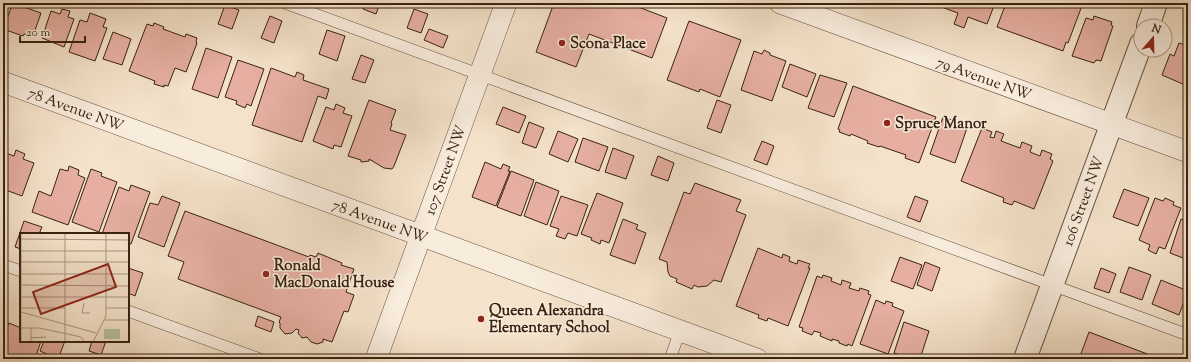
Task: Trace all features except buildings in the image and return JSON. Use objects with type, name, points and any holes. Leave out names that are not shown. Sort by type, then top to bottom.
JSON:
[{"type":"street","name":"107 Street NW","points":[[376,359],[506,3]]},
{"type":"street","name":"79 Avenue NW","points":[[780,3],[1188,152]]},
{"type":"street","points":[[1151,18],[1156,3]]},
{"type":"street","name":"106 Street NW","points":[[1025,359],[1136,58]]},
{"type":"street","name":"78 Avenue NW","points":[[3,82],[757,359]]},
{"type":"lane","points":[[285,3],[1188,335]]},
{"type":"lane","points":[[3,265],[20,271]]},
{"type":"lane","points":[[129,311],[260,359]]},
{"type":"lane","points":[[670,359],[680,331]]},
{"type":"place","name":"Scona Place","points":[[562,43]]},
{"type":"place","name":"Spruce Manor","points":[[887,123]]},
{"type":"place","name":"Ronald MacDonald House","points":[[266,274]]},
{"type":"place","name":"Queen Alexandra Elementary School","points":[[481,319]]}]
